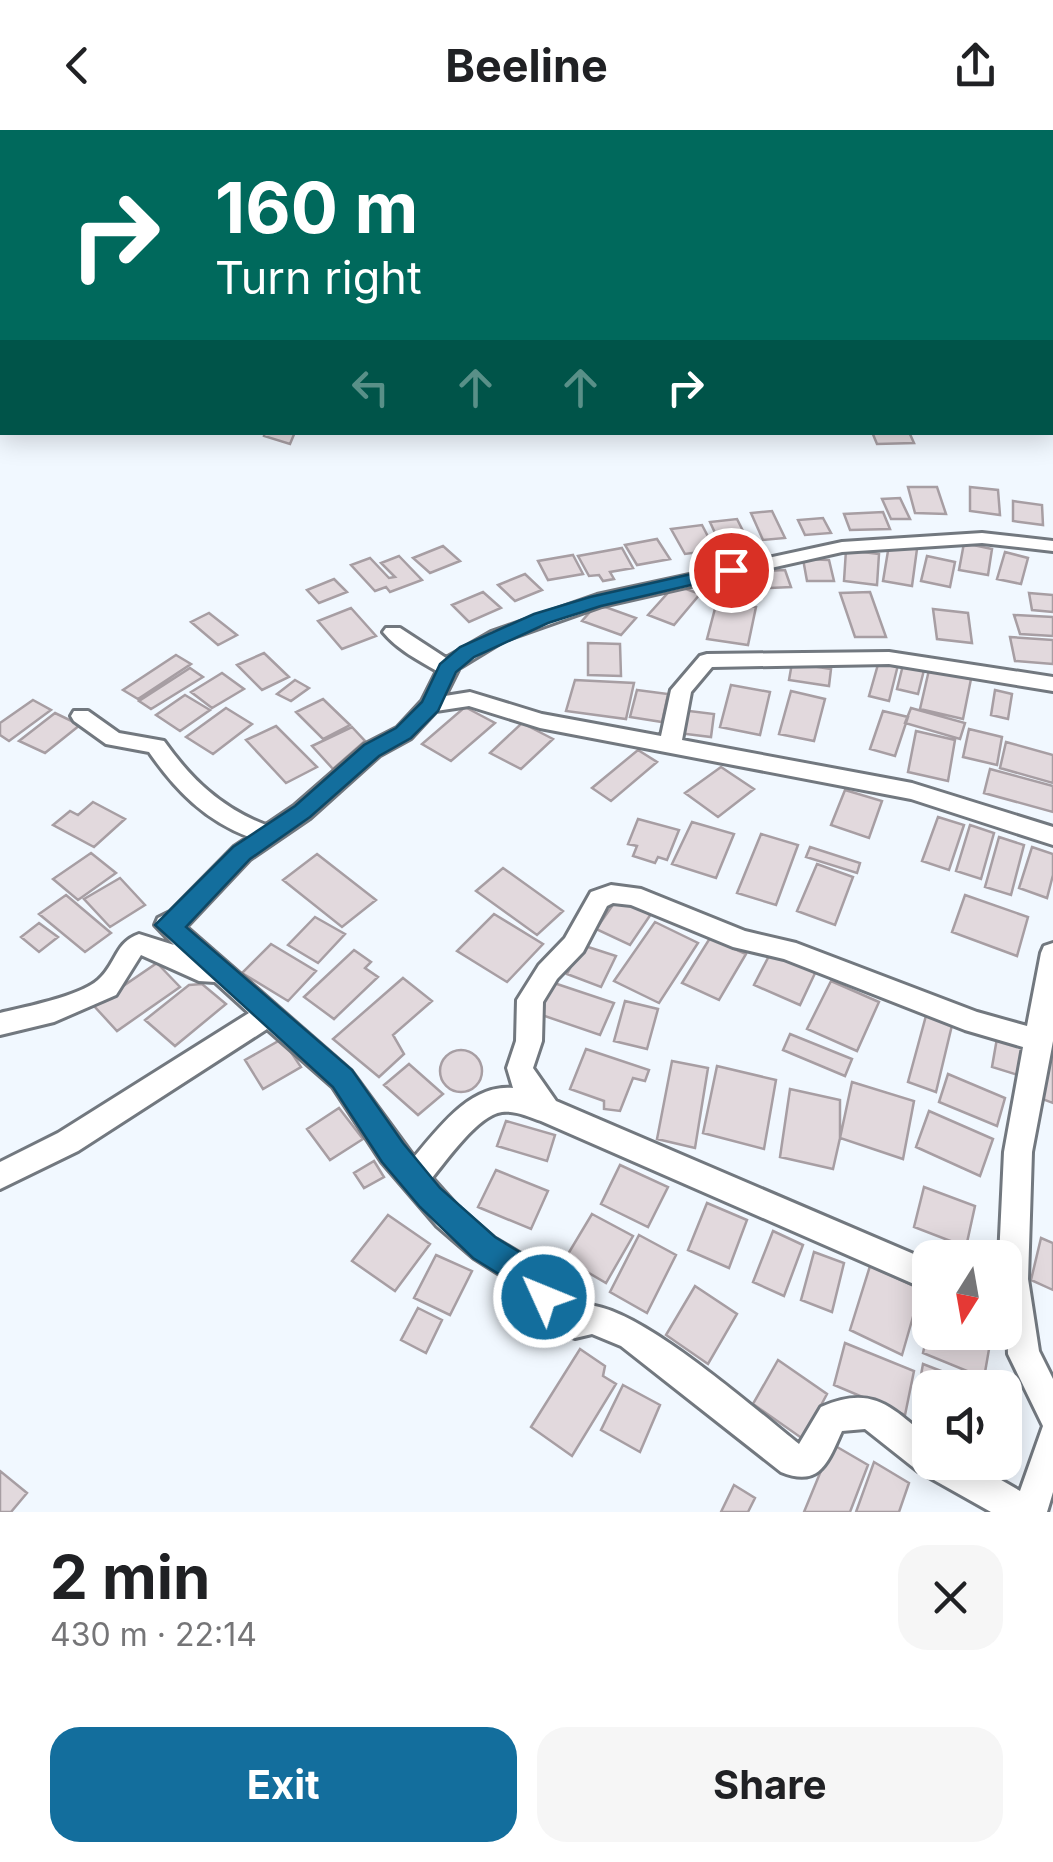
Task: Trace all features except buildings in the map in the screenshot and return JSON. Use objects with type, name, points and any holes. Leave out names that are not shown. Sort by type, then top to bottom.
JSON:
[{"type":"street","points":[[255,1016],[167,925],[179,919],[242,853],[269,836],[372,750],[404,733],[444,690],[467,652],[541,618],[597,601],[807,553],[982,538],[1053,546]]},
{"type":"street","points":[[393,632],[444,690],[540,721],[912,791],[1053,836]]},
{"type":"street","points":[[670,746],[681,690],[707,661],[889,658],[1053,684]]},
{"type":"street","points":[[81,716],[113,739],[156,746],[180,782],[225,820],[269,836]]},
{"type":"street","points":[[546,1110],[522,1079],[530,1000],[548,972],[574,945],[599,899],[612,894],[633,896],[742,940],[788,950],[974,1022],[1040,1041]]},
{"type":"street","points":[[0,1024],[54,1011],[106,988],[132,947],[138,944],[172,955],[208,974],[255,1016],[342,1078],[413,1179],[447,1216],[484,1248],[520,1270],[575,1323],[592,1319],[632,1335],[793,1460],[805,1462],[818,1447],[832,1418],[857,1410],[884,1417],[912,1448]]},
{"type":"street","points":[[1012,1240],[1018,1152],[1053,953]]},
{"type":"street","points":[[0,1176],[36,1163],[255,1016]]},
{"type":"street","points":[[413,1179],[471,1114],[489,1102],[509,1100],[546,1110],[912,1268]]},
{"type":"street","points":[[1022,1344],[1053,1414]]},
{"type":"street","points":[[969,1480],[1027,1512],[1053,1438]]},
{"type":"route","points":[[544,1297],[520,1270],[484,1248],[430,1198],[392,1153],[342,1078],[167,925],[179,919],[242,853],[302,812],[372,750],[404,733],[430,706],[451,664],[467,652],[541,618],[731,570]]}]
